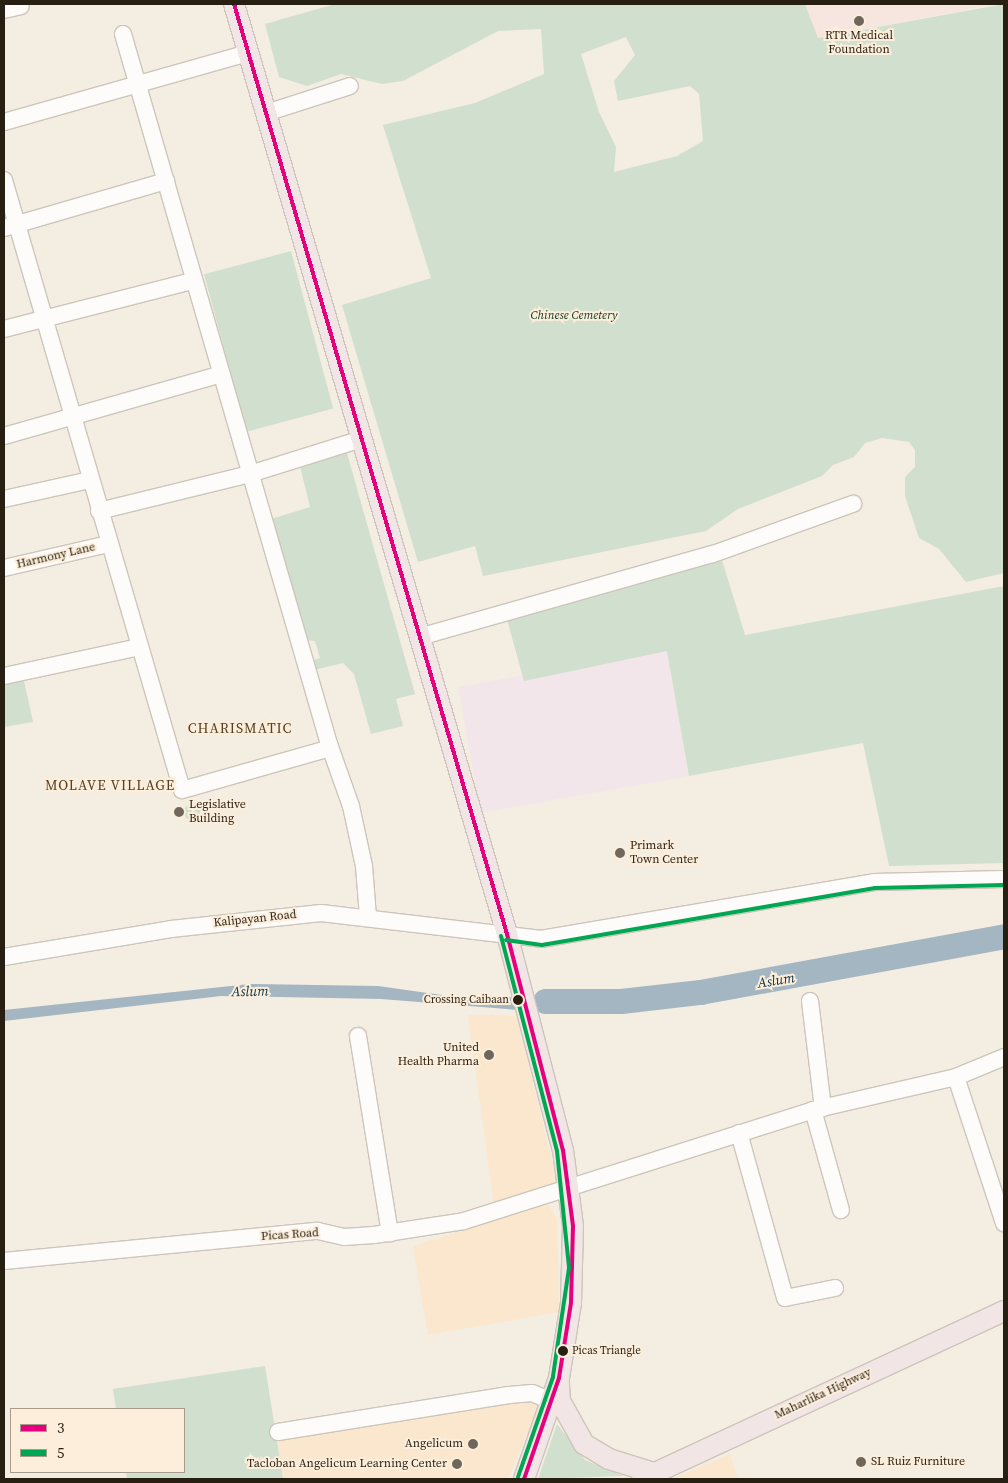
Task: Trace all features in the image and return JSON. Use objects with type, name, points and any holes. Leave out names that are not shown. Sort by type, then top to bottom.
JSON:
[{"type":"main road","points":[[234,4],[507,934],[570,1187],[575,1268],[559,1378],[524,1479]]},
{"type":"main road","name":"Maharlika Highway","points":[[648,1476],[1004,1311]]},
{"type":"main road","points":[[559,1378],[560,1401],[584,1444],[610,1460],[648,1476]]},
{"type":"street","points":[[4,10],[21,6]]},
{"type":"street","points":[[123,34],[136,84],[166,181],[192,281],[330,748],[352,806],[364,866],[368,916]]},
{"type":"street","points":[[4,122],[248,52]]},
{"type":"street","points":[[266,113],[350,86]]},
{"type":"street","points":[[4,180],[10,227],[43,318],[182,790],[330,748]]},
{"type":"street","points":[[10,227],[166,181]]},
{"type":"street","points":[[4,329],[192,281]]},
{"type":"street","points":[[4,436],[221,374]]},
{"type":"street","points":[[99,511],[250,474],[362,439]]},
{"type":"street","points":[[4,500],[90,480]]},
{"type":"street","points":[[419,637],[713,554],[853,504]]},
{"type":"street","name":"Harmony Lane","points":[[4,568],[108,544]]},
{"type":"street","points":[[4,676],[139,647]]},
{"type":"street","name":"Kalipayan Road","points":[[4,957],[251,918],[321,913],[368,916],[541,939],[874,882],[1004,880]]},
{"type":"street","points":[[810,1001],[818,1109],[840,1210]]},
{"type":"street","points":[[358,1036],[390,1233]]},
{"type":"street","name":"Picas Road","points":[[4,1261],[318,1231],[344,1237],[390,1233],[464,1221],[818,1109],[956,1077],[1004,1057]]},
{"type":"street","points":[[956,1077],[1004,1224]]},
{"type":"street","points":[[739,1133],[785,1298],[835,1288]]},
{"type":"street","points":[[278,1432],[509,1395],[532,1394],[552,1401]]},
{"type":"shaded area","name":"RTR Medical Foundation","points":[[805,4],[997,4],[817,38]]},
{"type":"shaded area","points":[[667,650],[689,776],[480,813],[458,687]]},
{"type":"shaded area","points":[[468,1015],[517,1016],[558,1186],[494,1205]]},
{"type":"shaded area","points":[[547,1203],[557,1219],[559,1312],[428,1335],[413,1246]]},
{"type":"shaded area","points":[[541,1400],[508,1479],[283,1479],[277,1438]]},
{"type":"shaded area","points":[[730,1454],[738,1479],[672,1479]]},
{"type":"green space","name":"Chinese Cemetery","points":[[335,4],[805,4],[818,38],[1004,4],[1004,573],[966,582],[939,549],[919,538],[905,496],[905,477],[915,467],[915,450],[909,442],[882,438],[865,443],[854,457],[833,465],[822,476],[738,509],[706,531],[483,576],[475,546],[418,562],[342,305],[431,278],[383,125],[475,103],[544,74],[541,29],[498,31],[403,81],[382,84],[341,74],[307,86],[279,77],[265,24]],"holes":[[[626,37],[635,55],[614,81],[618,101],[690,86],[699,94],[703,141],[677,156],[614,172],[616,147],[599,112],[581,54]]]},
{"type":"green space","points":[[291,251],[333,408],[246,432],[204,274]]},
{"type":"green space","points":[[347,453],[415,694],[396,699],[403,726],[371,734],[354,674],[343,663],[314,670],[311,661],[320,658],[315,641],[304,640],[271,519],[310,507],[300,466]]},
{"type":"green space","points":[[722,560],[745,635],[1004,586],[1004,863],[889,866],[863,743],[689,776],[667,651],[524,681],[506,616]]},
{"type":"green space","points":[[23,676],[33,722],[4,727],[4,680]]},
{"type":"green space","points":[[192,804],[198,806],[200,812],[198,818],[192,820],[186,818],[184,812],[186,806]]},
{"type":"green space","points":[[265,1366],[283,1479],[127,1479],[126,1473],[185,1473],[185,1408],[116,1408],[113,1389]]},
{"type":"green space","points":[[557,1424],[585,1460],[623,1476],[538,1479]]},
{"type":"water","points":[[250,984],[378,986],[456,997],[514,997],[518,1010],[381,999],[221,996],[4,1021],[4,1010]]},
{"type":"waterway","name":"Aslum","points":[[545,1001],[621,1001],[700,992],[1004,936]]},
{"type":"transit line","name":"3","points":[[234,4],[507,934],[563,1150],[573,1226],[571,1303],[559,1378],[524,1479]]},
{"type":"transit line","name":"5","points":[[506,940],[542,945],[875,888],[1004,885]]},
{"type":"transit line","name":"5","points":[[501,936],[557,1151],[569,1268],[553,1377],[518,1477]]},
{"type":"place","name":"RTR Medical Foundation","points":[[859,21]]},
{"type":"place","name":"Legislative Building","points":[[179,812]]},
{"type":"place","name":"Primark Town Center","points":[[620,853]]},
{"type":"place","name":"Crossing Caibaan","points":[[518,1000]]},
{"type":"place","name":"United Health Pharma","points":[[489,1055]]},
{"type":"place","name":"Picas Triangle","points":[[563,1351]]},
{"type":"place","name":"Angelicum","points":[[473,1444]]},
{"type":"place","name":"SL Ruiz Furniture","points":[[861,1462]]},
{"type":"place","name":"Tacloban Angelicum Learning Center","points":[[457,1464]]},
{"type":"district","name":"CHARISMATIC","points":[[240,728]]},
{"type":"district","name":"MOLAVE VILLAGE","points":[[110,785]]}]
